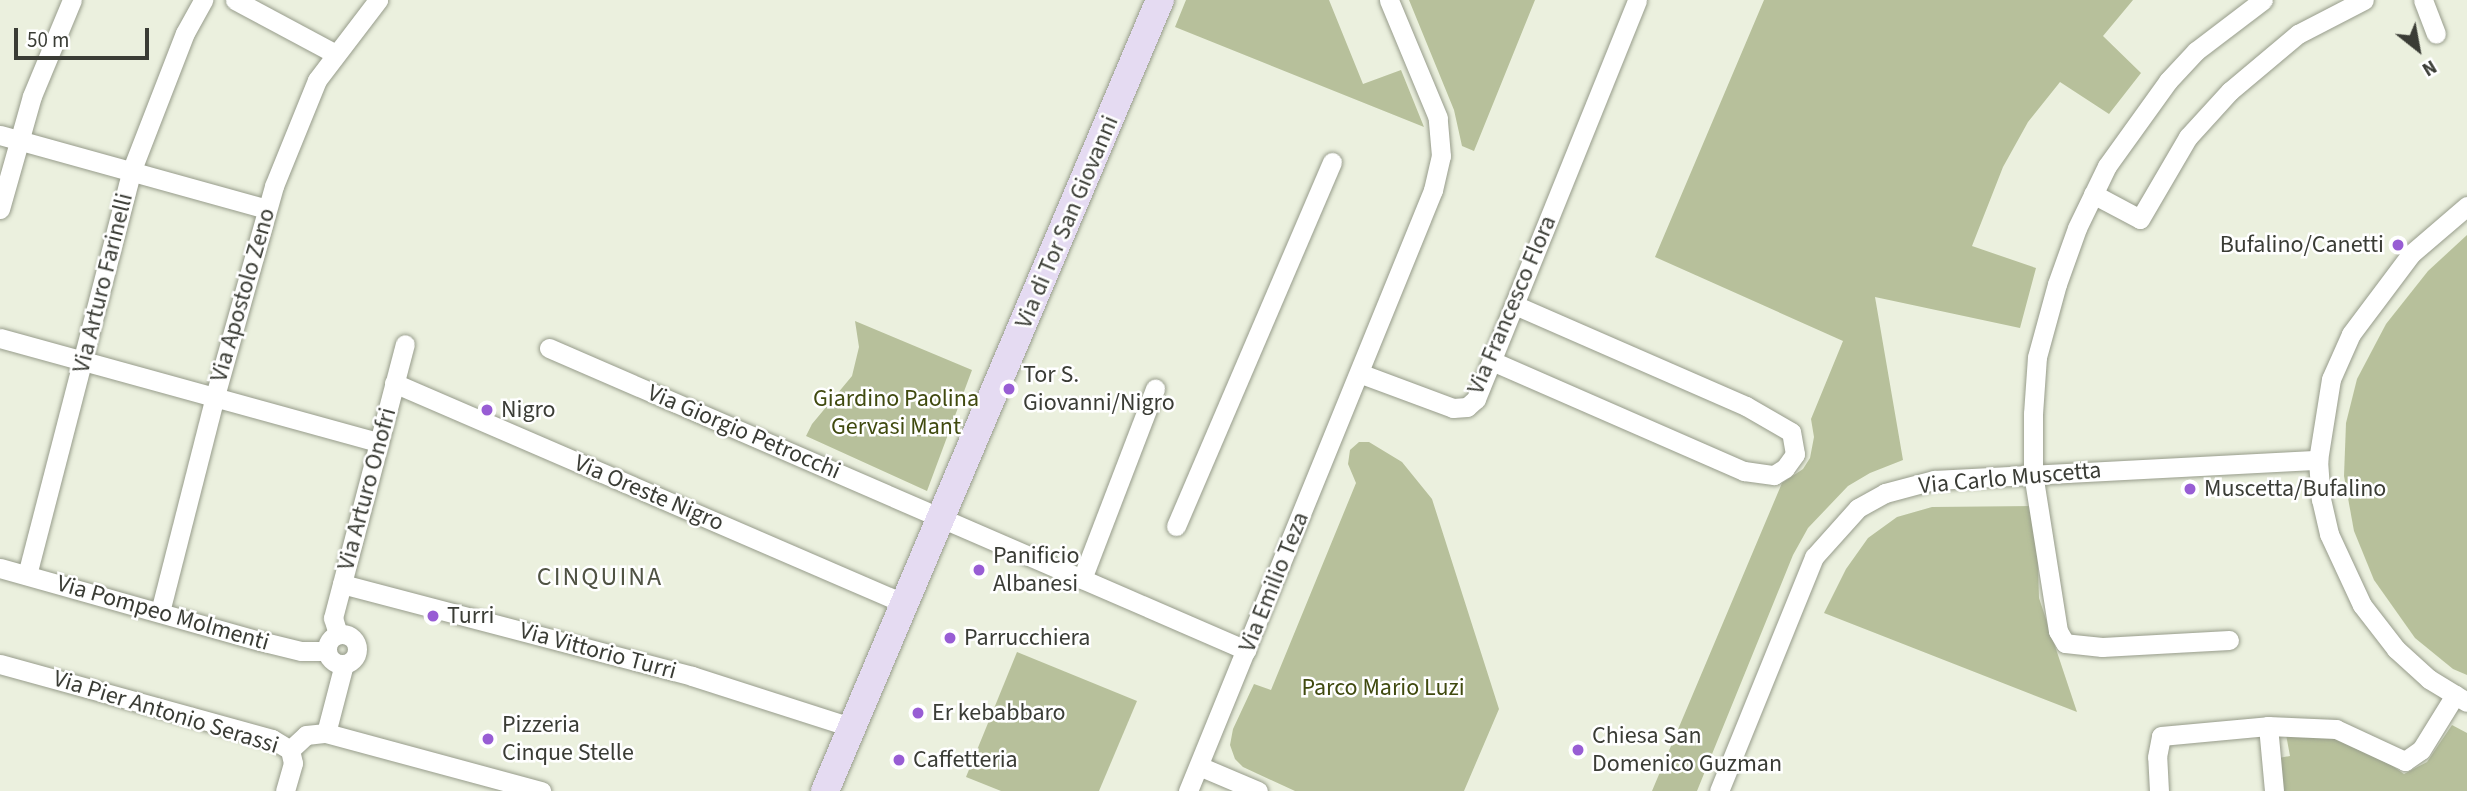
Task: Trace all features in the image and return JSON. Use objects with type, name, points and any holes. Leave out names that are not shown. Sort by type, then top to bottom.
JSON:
[{"type":"street","points":[[0,209],[9,137],[39,77],[72,0]]},
{"type":"street","name":"Via Arturo Farinelli","points":[[27,575],[131,172],[185,33],[203,0]]},
{"type":"street","points":[[234,0],[334,53]]},
{"type":"street","name":"Via Apostolo Zeno","points":[[160,612],[215,396],[267,209],[305,105],[334,53],[379,0]]},
{"type":"street","name":"Via di Tor San Giovanni","points":[[825,791],[1160,0]]},
{"type":"street","points":[[1359,373],[1433,190],[1441,156],[1438,118],[1389,0]]},
{"type":"street","name":"Via Francesco Flora","points":[[1359,373],[1452,408],[1467,407],[1476,399],[1637,0]]},
{"type":"street","points":[[2229,639],[2102,647],[2066,643],[2058,631],[2033,474],[2037,357],[2072,240],[2107,166],[2159,91],[2196,51],[2263,0]]},
{"type":"street","points":[[2093,194],[2140,219],[2188,137],[2230,91],[2298,34],[2364,0]]},
{"type":"street","points":[[2423,0],[2436,34]]},
{"type":"street","points":[[9,137],[267,209]]},
{"type":"street","points":[[1176,526],[1332,162]]},
{"type":"street","points":[[2158,791],[2157,757],[2161,736],[2268,726],[2336,729],[2405,761],[2421,750],[2461,699],[2429,679],[2396,649],[2362,604],[2329,534],[2321,499],[2318,460],[2331,379],[2351,334],[2411,254],[2467,206]]},
{"type":"street","points":[[1492,361],[1744,471],[1774,475],[1785,468],[1795,454],[1791,432],[1746,406],[1514,305]]},
{"type":"street","points":[[0,338],[378,442]]},
{"type":"street","name":"Via Arturo Onofri","points":[[338,634],[333,618],[405,344]]},
{"type":"street","name":"Via Giorgio Petrocchi","points":[[548,348],[1246,650]]},
{"type":"street","name":"Via Emilio Teza","points":[[1188,791],[1359,373]]},
{"type":"street","name":"Via Oreste Nigro","points":[[394,383],[903,603]]},
{"type":"street","points":[[1082,579],[1155,389]]},
{"type":"street","name":"Via Carlo Muscetta","points":[[1719,791],[1814,557],[1837,528],[1858,508],[1885,493],[1934,480],[2318,460]]},
{"type":"street","name":"Via Pompeo Molmenti","points":[[0,568],[302,651],[327,651]]},
{"type":"street","name":"Via Vittorio Turri","points":[[342,584],[692,676],[851,727]]},
{"type":"street","points":[[344,664],[331,659],[327,651],[329,640],[338,634],[348,634],[358,646],[356,656],[344,664],[326,733],[541,791]]},
{"type":"street","name":"Via Pier Antonio Serassi","points":[[0,664],[272,738],[290,750],[306,735],[326,733]]},
{"type":"street","points":[[2268,726],[2274,791]]},
{"type":"street","points":[[285,791],[293,763],[290,750]]},
{"type":"street","points":[[1199,766],[1258,791]]},
{"type":"green space","points":[[1186,0],[1329,0],[1363,84],[1401,70],[1424,127],[1175,27]]},
{"type":"green space","points":[[1409,0],[1535,0],[1474,151],[1462,146],[1454,110]]},
{"type":"green space","points":[[1764,0],[2133,0],[2103,36],[2141,73],[2109,114],[2060,82],[2028,122],[2003,167],[1972,246],[2036,268],[2020,328],[1875,297],[1903,460],[1870,473],[1848,486],[1808,528],[1793,555],[1697,791],[1652,791],[1782,483],[1803,469],[1810,458],[1814,437],[1811,419],[1843,341],[1655,257]]},
{"type":"green space","points":[[2467,235],[2467,675],[2453,669],[2415,638],[2374,580],[2354,531],[2344,476],[2346,423],[2357,379],[2386,324],[2428,271]]},
{"type":"green space","name":"Giardino Paolina Gervasi Mant","points":[[855,321],[972,370],[927,491],[806,436],[812,424],[852,376],[859,347]]},
{"type":"green space","name":"Parco Mario Luzi","points":[[1359,442],[1369,442],[1402,462],[1432,499],[1499,709],[1464,791],[1295,791],[1243,767],[1235,759],[1230,745],[1233,729],[1254,684],[1271,690],[1356,483],[1348,464],[1350,450]]},
{"type":"green space","points":[[2036,506],[2039,598],[2077,712],[1824,613],[1846,569],[1868,538],[1897,517],[1932,507]]},
{"type":"green space","points":[[1017,652],[1137,701],[1099,791],[1001,791],[966,777]]},
{"type":"green space","points":[[2452,725],[2467,733],[2467,791],[2270,791],[2268,760],[2290,756],[2285,729],[2342,730],[2404,774],[2427,762]]},
{"type":"place","name":"Bufalino/Canetti","points":[[2398,245]]},
{"type":"place","name":"Tor S. Giovanni/Nigro","points":[[1009,389]]},
{"type":"place","name":"Nigro","points":[[487,410]]},
{"type":"place","name":"Muscetta/Bufalino","points":[[2190,489]]},
{"type":"place","name":"Panificio Albanesi","points":[[979,570]]},
{"type":"place","name":"Turri","points":[[433,616]]},
{"type":"place","name":"Parrucchiera","points":[[950,638]]},
{"type":"place","name":"Er kebabbaro","points":[[918,713]]},
{"type":"place","name":"Pizzeria Cinque Stelle","points":[[488,739]]},
{"type":"place","name":"Chiesa San Domenico Guzman","points":[[1578,750]]},
{"type":"place","name":"Caffetteria","points":[[899,760]]},
{"type":"district","name":"CINQUINA","points":[[600,577]]}]
